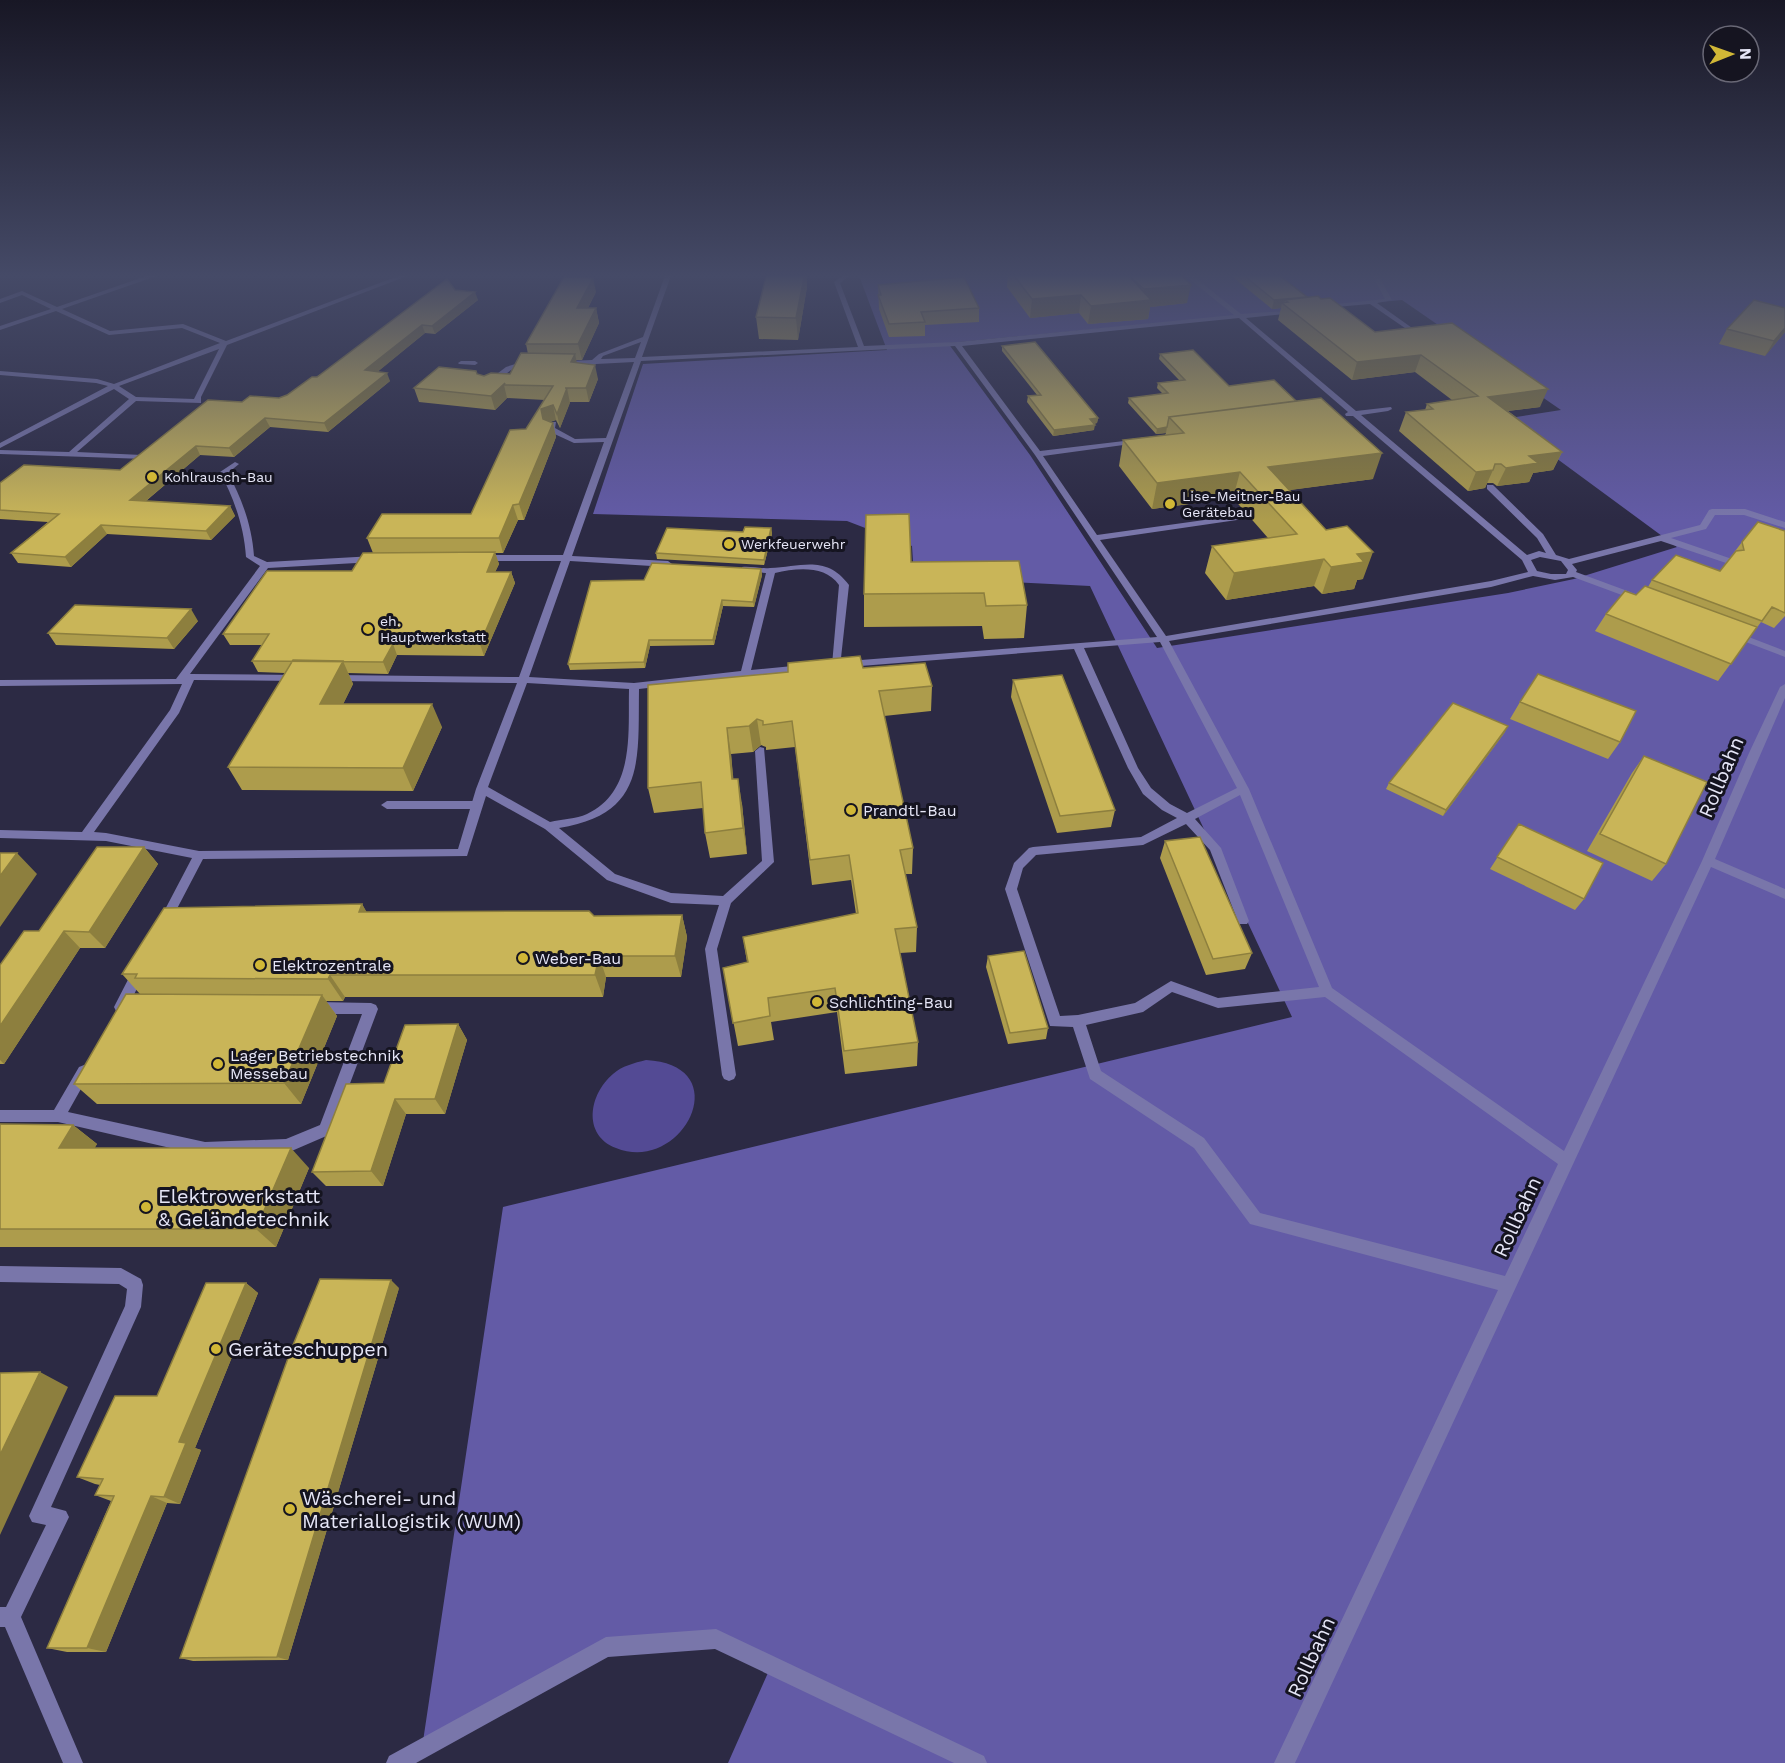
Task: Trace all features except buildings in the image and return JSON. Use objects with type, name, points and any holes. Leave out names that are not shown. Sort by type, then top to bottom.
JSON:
[{"type":"street","points":[[0,446],[114,386],[193,355]]},
{"type":"street","points":[[198,401],[197,397],[219,355]]},
{"type":"street","points":[[592,364],[602,355]]},
{"type":"street","points":[[0,834],[85,836],[103,841],[199,855],[463,853],[482,789],[639,355]]},
{"type":"street","points":[[559,363],[580,365],[744,355]]},
{"type":"street","points":[[965,355],[1038,454],[1164,639],[1243,789],[1327,990],[1566,1161]]},
{"type":"street","points":[[1285,355],[1526,559],[1533,573]]},
{"type":"street","points":[[461,363],[475,363]]},
{"type":"street","points":[[486,386],[512,366],[520,363],[539,363]]},
{"type":"street","points":[[0,373],[97,381],[114,386],[134,399],[208,402]]},
{"type":"street","points":[[71,454],[134,399]]},
{"type":"street","points":[[1341,415],[1388,409]]},
{"type":"street","points":[[551,424],[553,424],[551,429],[574,441],[609,440]]},
{"type":"street","points":[[1038,454],[1151,440]]},
{"type":"street","points":[[0,452],[142,457]]},
{"type":"street","points":[[235,464],[224,472],[244,512],[249,535],[250,557],[265,565],[386,559]]},
{"type":"street","points":[[1490,487],[1540,536],[1552,555]]},
{"type":"street","points":[[1568,562],[1703,527],[1712,512],[1745,512],[1785,525]]},
{"type":"street","points":[[1095,538],[1237,517]]},
{"type":"street","points":[[1662,538],[1729,561]]},
{"type":"street","points":[[1526,559],[1539,554],[1552,555],[1568,562],[1573,570],[1572,573]]},
{"type":"street","points":[[476,558],[566,558],[680,565]]},
{"type":"street","points":[[179,682],[265,565]]},
{"type":"street","points":[[737,569],[771,571],[784,567],[826,568],[840,576],[844,585],[827,666]]},
{"type":"street","points":[[746,672],[771,571]]},
{"type":"street","points":[[327,678],[523,680],[634,686],[746,672],[1164,639],[1491,584],[1533,573],[1550,578],[1569,576],[1572,573]]},
{"type":"street","points":[[1572,573],[1649,602]]},
{"type":"street","points":[[1718,629],[1785,654]]},
{"type":"street","points":[[1078,646],[1133,768],[1147,791],[1166,807],[1187,818],[1215,848],[1243,921]]},
{"type":"street","points":[[85,836],[175,711],[190,677]]},
{"type":"street","points":[[0,683],[179,682],[190,677],[304,678]]},
{"type":"street","points":[[549,826],[592,817],[616,801],[631,766],[634,686]]},
{"type":"street","name":"Rollbahn","points":[[1284,1763],[1708,861],[1785,687]]},
{"type":"street","points":[[729,1075],[711,949],[726,901],[768,862],[760,751]]},
{"type":"street","points":[[482,789],[549,826],[611,877],[671,898],[726,901]]},
{"type":"street","points":[[1243,789],[1143,841],[1033,851],[1018,866],[1011,889],[1055,1022],[1078,1021],[1138,1008],[1170,986],[1218,1003],[1327,990]]},
{"type":"street","points":[[387,805],[477,805]]},
{"type":"street","points":[[157,936],[199,855]]},
{"type":"street","points":[[1708,861],[1785,894]]},
{"type":"street","points":[[123,1011],[147,957]]},
{"type":"street","points":[[0,1116],[58,1116],[205,1149],[287,1146],[326,1129],[371,1009],[300,1008]]},
{"type":"street","points":[[1078,1021],[1095,1075],[1199,1143],[1255,1219],[1508,1286]]},
{"type":"street","points":[[58,1116],[93,1057]]},
{"type":"street","points":[[0,1274],[121,1276],[135,1285],[134,1307],[38,1516],[60,1516],[6,1617],[73,1763]]},
{"type":"street","points":[[396,1763],[606,1647],[716,1639],[977,1763]]},
{"type":"shaded area","points":[[795,355],[957,355],[1030,455],[1157,648],[1508,593],[1574,579],[1677,547],[1503,419],[1561,410],[1482,355],[1785,355],[1785,1763],[728,1763],[771,1666],[716,1639],[606,1647],[422,1748],[503,1207],[1292,1017],[1090,586],[914,577],[912,546],[847,521],[593,514],[643,364]]},
{"type":"shaded area","points":[[646,1060],[674,1066],[690,1080],[695,1097],[691,1116],[679,1133],[662,1146],[640,1152],[616,1148],[605,1142],[598,1134],[594,1124],[594,1103],[605,1082],[613,1074],[624,1067]]},
{"type":"place","name":"Kohlrausch-Bau","points":[[152,477]]},
{"type":"place","name":"Lise-Meitner-Bau Gerätebau","points":[[1170,504]]},
{"type":"place","name":"Werkfeuerwehr","points":[[729,544]]},
{"type":"place","name":"eh. Hauptwerkstatt","points":[[368,629]]},
{"type":"place","name":"Prandtl-Bau","points":[[851,810]]},
{"type":"place","name":"Weber-Bau","points":[[523,958]]},
{"type":"place","name":"Elektrozentrale","points":[[260,965]]},
{"type":"place","name":"Schlichting-Bau","points":[[817,1002]]},
{"type":"place","name":"Lager Betriebstechnik Messebau","points":[[218,1064]]},
{"type":"place","name":"Elektrowerkstatt & Geländetechnik","points":[[146,1207]]},
{"type":"place","name":"Geräteschuppen","points":[[216,1349]]},
{"type":"place","name":"Wäscherei- und Materiallogistik (WUM)","points":[[290,1509]]}]
